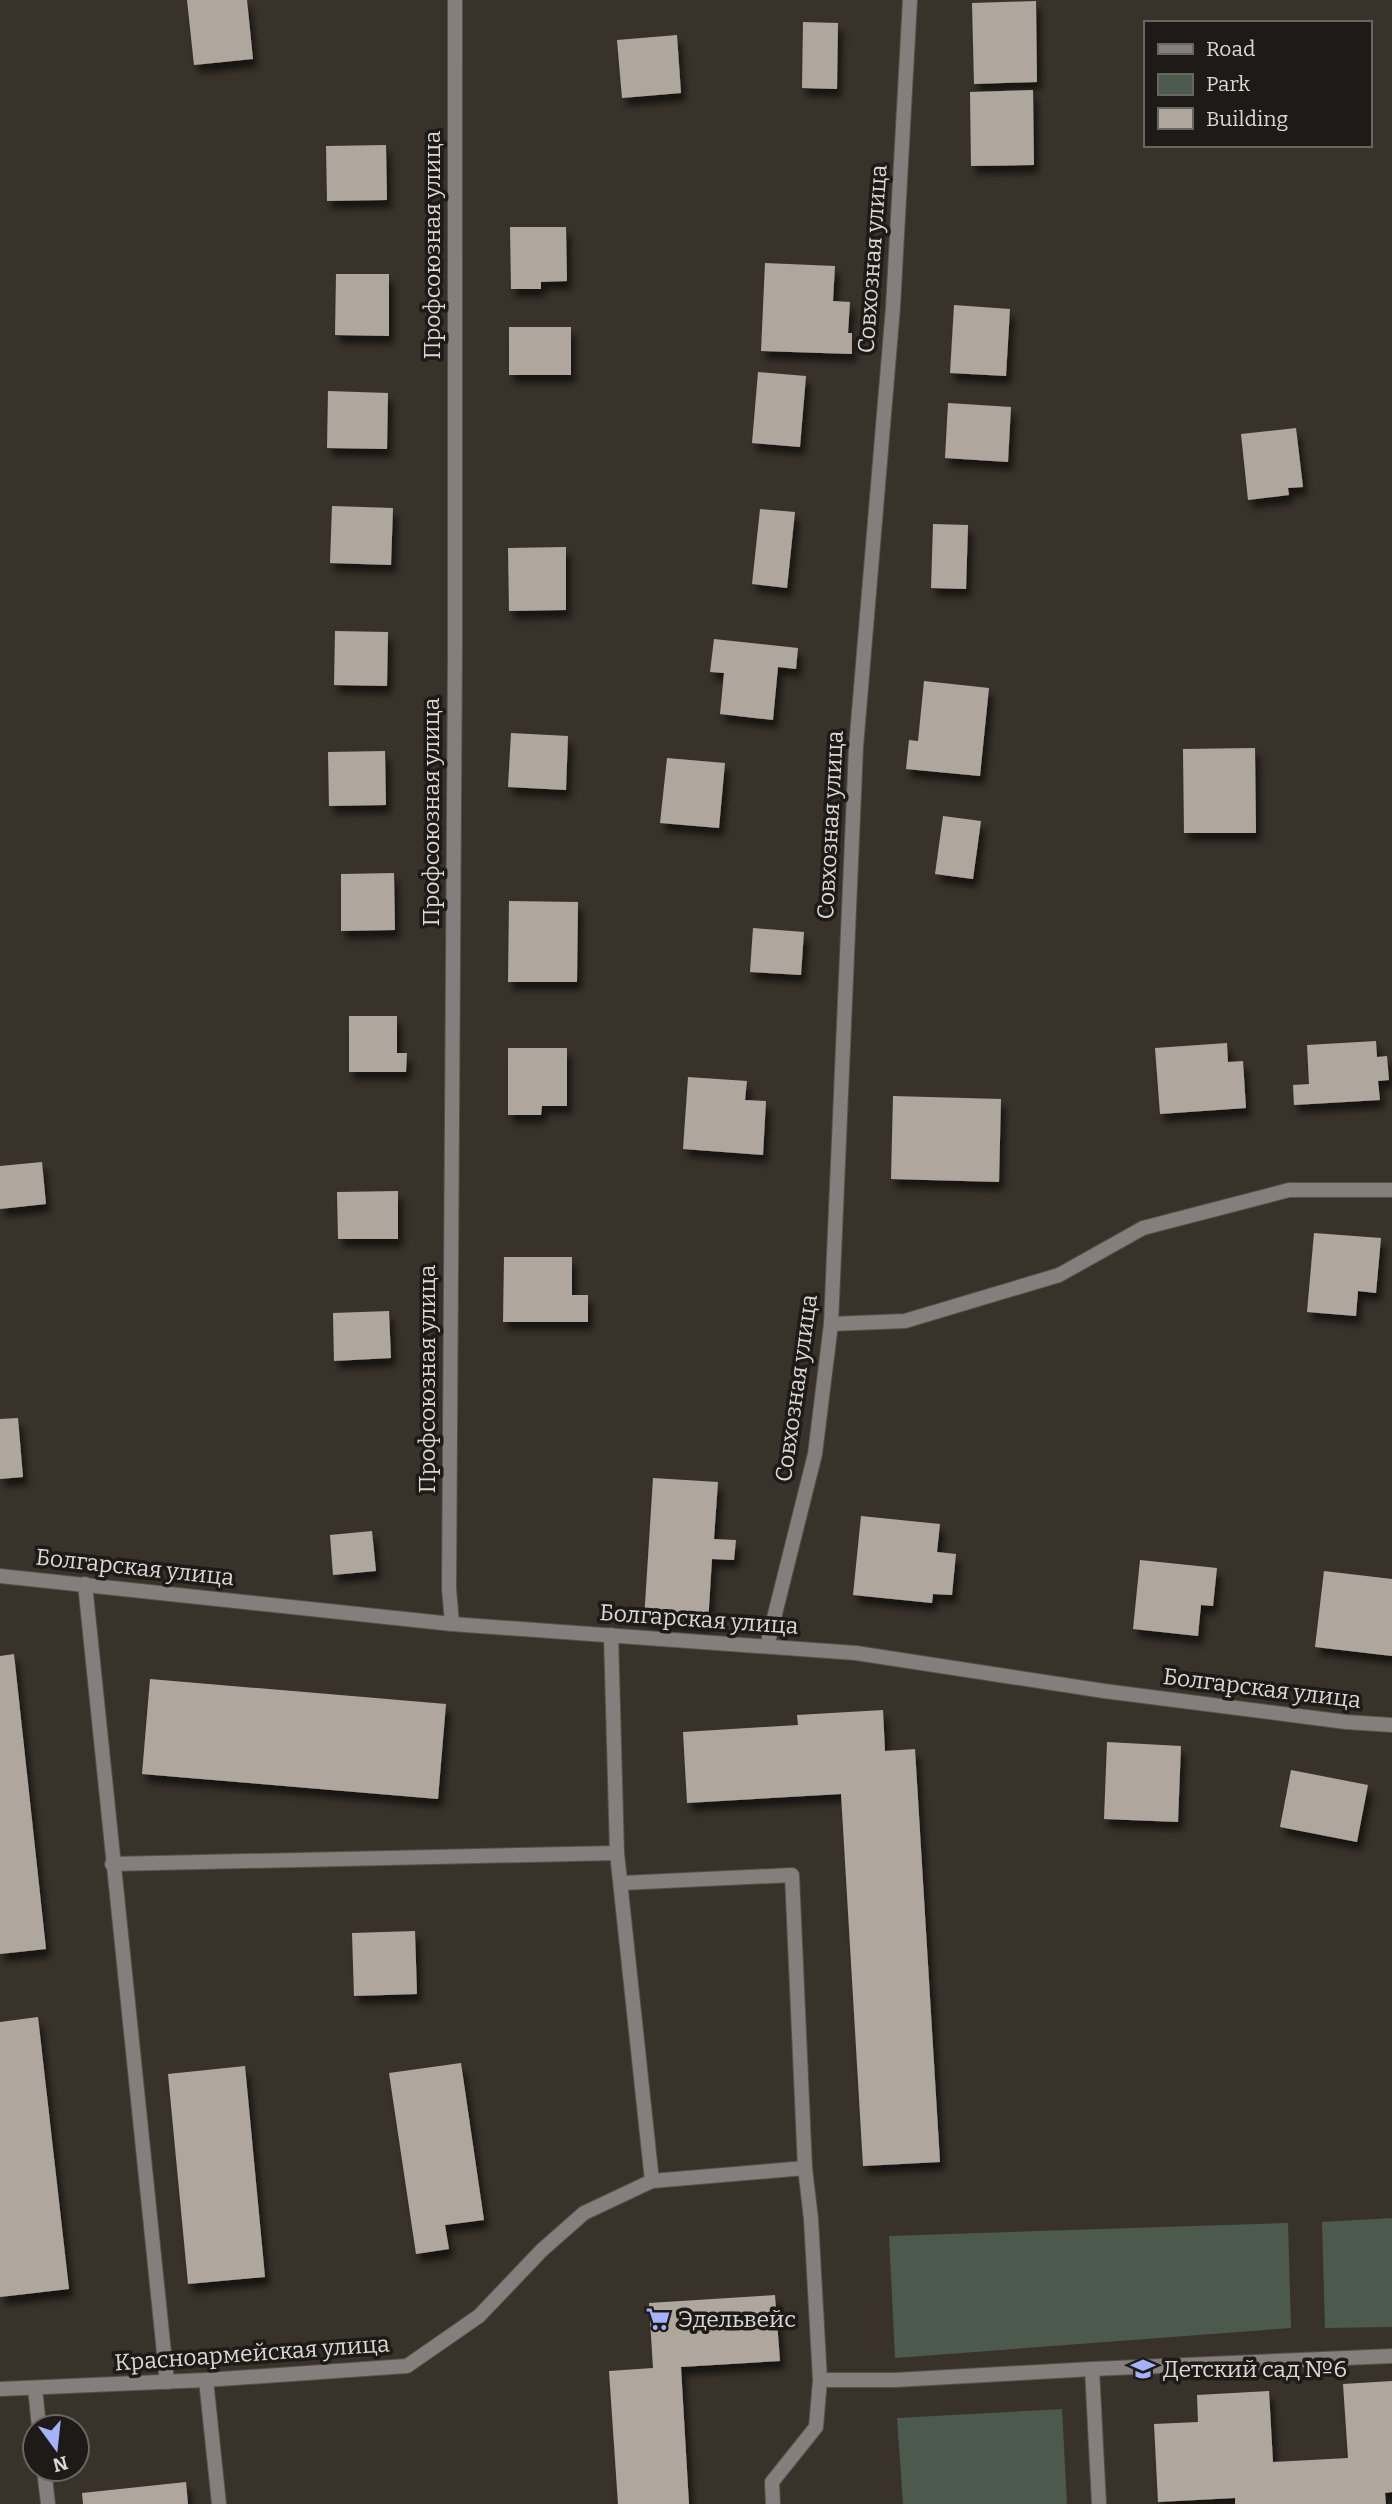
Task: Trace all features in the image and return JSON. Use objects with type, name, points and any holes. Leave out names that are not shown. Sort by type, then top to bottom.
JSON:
[{"type":"street","name":"Профсоюзная улица","points":[[452,1624],[449,1574],[455,650],[455,0]]},
{"type":"street","name":"Совхозная улица","points":[[767,1646],[815,1454],[831,1324],[856,747],[893,307],[910,0]]},
{"type":"street","points":[[831,1324],[905,1321],[1059,1275],[1143,1228],[1289,1190],[1392,1189]]},
{"type":"street","name":"Болгарская улица","points":[[0,1576],[452,1624],[856,1653],[1104,1691],[1346,1722],[1392,1725]]},
{"type":"street","points":[[85,1584],[167,2382]]},
{"type":"street","points":[[611,1635],[617,1853],[652,2182]]},
{"type":"street","points":[[112,1864],[617,1853]]},
{"type":"street","points":[[622,1883],[792,1875],[805,2168],[811,2218],[820,2380],[816,2427],[772,2482],[773,2504]]},
{"type":"street","name":"Красноармейская улица","points":[[0,2389],[206,2380],[407,2366],[479,2316],[542,2250],[584,2213],[652,2182],[805,2168]]},
{"type":"street","points":[[820,2380],[895,2380],[1392,2356]]},
{"type":"street","points":[[1092,2369],[1099,2504]]},
{"type":"street","points":[[206,2380],[219,2504]]},
{"type":"street","points":[[35,2388],[38,2413]]},
{"type":"street","points":[[46,2483],[48,2504]]},
{"type":"green space","points":[[1392,2218],[1392,2327],[1325,2328],[1322,2222]]},
{"type":"green space","points":[[1288,2223],[1291,2328],[895,2358],[889,2236]]},
{"type":"green space","points":[[1062,2409],[1067,2504],[903,2504],[897,2418]]},
{"type":"building","points":[[187,0],[247,0],[253,59],[194,65]]},
{"type":"building","points":[[1036,1],[1037,82],[974,84],[972,3]]},
{"type":"building","points":[[803,22],[838,23],[837,89],[802,88]]},
{"type":"building","points":[[677,35],[681,93],[622,98],[617,40]]},
{"type":"building","points":[[1033,90],[1034,165],[971,166],[970,92]]},
{"type":"building","points":[[386,145],[387,200],[327,201],[326,146]]},
{"type":"building","points":[[510,227],[566,227],[567,281],[541,282],[541,289],[511,289]]},
{"type":"building","points":[[765,263],[835,266],[833,301],[850,302],[848,333],[852,333],[852,354],[761,351]]},
{"type":"building","points":[[336,274],[389,274],[389,336],[335,335]]},
{"type":"building","points":[[954,305],[1010,309],[1006,376],[950,373]]},
{"type":"building","points":[[509,327],[571,327],[571,375],[509,375]]},
{"type":"building","points":[[758,372],[806,376],[800,447],[752,443]]},
{"type":"building","points":[[328,391],[388,393],[387,449],[327,448]]},
{"type":"building","points":[[948,403],[1011,407],[1008,462],[945,458]]},
{"type":"building","points":[[1296,428],[1303,487],[1288,488],[1289,495],[1248,500],[1241,434]]},
{"type":"building","points":[[332,506],[393,508],[391,565],[330,563]]},
{"type":"building","points":[[760,509],[795,512],[787,588],[752,584]]},
{"type":"building","points":[[933,524],[968,525],[966,589],[931,588]]},
{"type":"building","points":[[566,547],[566,610],[509,611],[508,548]]},
{"type":"building","points":[[335,631],[388,632],[387,686],[334,685]]},
{"type":"building","points":[[714,639],[798,648],[796,669],[778,667],[773,720],[720,714],[724,673],[710,672]]},
{"type":"building","points":[[924,681],[989,688],[980,776],[906,769],[909,740],[918,741]]},
{"type":"building","points":[[511,733],[568,736],[566,790],[508,787]]},
{"type":"building","points":[[1255,748],[1256,833],[1184,833],[1183,749]]},
{"type":"building","points":[[385,751],[386,805],[329,806],[328,752]]},
{"type":"building","points":[[667,758],[725,763],[719,828],[660,823]]},
{"type":"building","points":[[943,816],[981,821],[973,879],[935,874]]},
{"type":"building","points":[[394,873],[395,930],[341,931],[341,874]]},
{"type":"building","points":[[509,901],[578,902],[577,982],[508,982]]},
{"type":"building","points":[[753,928],[804,932],[801,975],[750,972]]},
{"type":"building","points":[[349,1016],[397,1016],[397,1053],[407,1053],[406,1072],[349,1072]]},
{"type":"building","points":[[1376,1041],[1377,1057],[1387,1056],[1389,1080],[1378,1081],[1380,1100],[1294,1105],[1293,1085],[1309,1084],[1307,1045]]},
{"type":"building","points":[[1227,1043],[1228,1062],[1243,1061],[1246,1108],[1160,1114],[1155,1048]]},
{"type":"building","points":[[508,1048],[567,1048],[567,1106],[542,1106],[541,1115],[508,1115]]},
{"type":"building","points":[[688,1077],[747,1081],[745,1100],[766,1101],[763,1155],[683,1149]]},
{"type":"building","points":[[893,1096],[1001,1099],[999,1182],[891,1179]]},
{"type":"building","points":[[42,1162],[46,1204],[0,1209],[0,1166]]},
{"type":"building","points":[[398,1191],[398,1239],[338,1239],[337,1192]]},
{"type":"building","points":[[1314,1233],[1381,1238],[1376,1293],[1358,1291],[1356,1316],[1307,1312]]},
{"type":"building","points":[[504,1257],[572,1257],[572,1295],[588,1295],[588,1322],[503,1322]]},
{"type":"building","points":[[389,1311],[391,1358],[334,1361],[333,1313]]},
{"type":"building","points":[[18,1418],[23,1477],[0,1479],[0,1419]]},
{"type":"building","points":[[653,1478],[718,1482],[714,1539],[736,1540],[734,1560],[712,1559],[708,1624],[644,1620]]},
{"type":"building","points":[[861,1516],[940,1524],[937,1552],[956,1554],[952,1595],[933,1594],[932,1603],[853,1595]]},
{"type":"building","points":[[372,1531],[376,1571],[333,1575],[330,1535]]},
{"type":"building","points":[[1140,1560],[1217,1568],[1213,1606],[1201,1605],[1198,1636],[1133,1629]]},
{"type":"building","points":[[1324,1571],[1392,1579],[1392,1656],[1315,1647]]},
{"type":"building","points":[[14,1654],[46,1949],[0,1954],[0,1656]]},
{"type":"building","points":[[150,1679],[446,1704],[438,1799],[142,1774]]},
{"type":"building","points":[[883,1710],[885,1751],[915,1749],[940,2162],[863,2166],[841,1794],[687,1803],[683,1732],[798,1725],[797,1715]]},
{"type":"building","points":[[1107,1742],[1181,1746],[1178,1822],[1104,1819]]},
{"type":"building","points":[[1291,1770],[1368,1785],[1357,1842],[1280,1827]]},
{"type":"building","points":[[415,1931],[417,1994],[354,1996],[352,1933]]},
{"type":"building","points":[[38,2017],[69,2289],[0,2297],[0,2022]]},
{"type":"building","points":[[461,2063],[484,2220],[445,2225],[449,2249],[416,2254],[389,2073]]},
{"type":"building","points":[[245,2066],[265,2277],[188,2284],[168,2074]]},
{"type":"building","points":[[775,2295],[780,2361],[681,2367],[689,2504],[618,2504],[609,2371],[653,2368],[649,2303]]},
{"type":"building","points":[[1392,2381],[1392,2492],[1385,2493],[1386,2504],[1235,2504],[1235,2498],[1158,2502],[1154,2424],[1198,2422],[1197,2395],[1269,2391],[1273,2462],[1348,2458],[1343,2384]]},
{"type":"building","points":[[186,2482],[188,2504],[83,2504],[82,2493]]},
{"type":"place","name":"Эдельвейс","points":[[658,2319]]},
{"type":"place","name":"Детский сад №6","points":[[1143,2369]]}]
